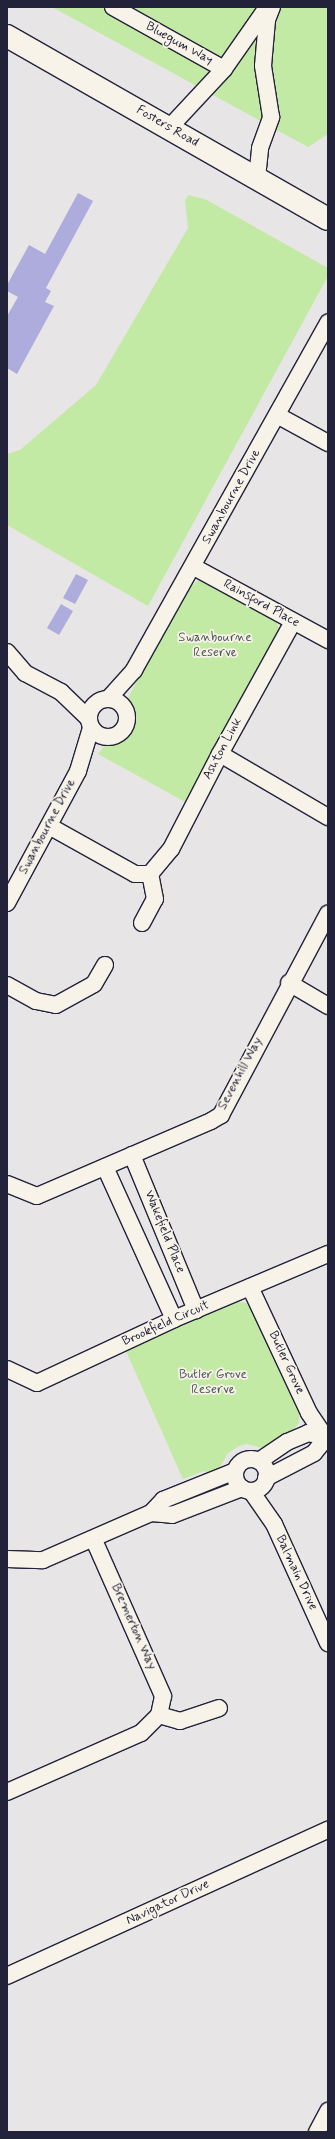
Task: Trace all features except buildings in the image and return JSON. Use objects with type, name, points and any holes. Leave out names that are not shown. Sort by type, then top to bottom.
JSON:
[{"type":"main road","name":"Fosters Road","points":[[7,36],[328,219]]},
{"type":"street","name":"Bluegum Way","points":[[113,7],[224,69]]},
{"type":"street","points":[[169,128],[224,69],[268,7]]},
{"type":"street","points":[[257,178],[260,148],[270,117],[263,66],[267,20],[272,7]]},
{"type":"street","name":"Swanbourne Drive","points":[[110,701],[134,670],[194,567],[328,323]]},
{"type":"street","points":[[277,415],[328,443]]},
{"type":"street","name":"Rainsford Place","points":[[194,567],[328,640]]},
{"type":"street","name":"Ashton Link","points":[[150,874],[171,849],[220,754],[293,622]]},
{"type":"street","points":[[7,652],[25,673],[61,692],[110,701],[128,716],[127,723],[119,734],[106,737],[98,735],[90,723],[61,692]]},
{"type":"street","points":[[90,723],[91,708],[110,701]]},
{"type":"street","name":"Swanbourne Drive","points":[[78,771],[90,723]]},
{"type":"street","name":"Swanbourne Drive","points":[[7,903],[78,771],[106,737]]},
{"type":"street","points":[[220,754],[328,817]]},
{"type":"street","points":[[49,826],[135,874],[150,874],[155,899],[142,923]]},
{"type":"street","name":"Sevenhill Way","points":[[7,1184],[37,1196],[221,1115],[328,914]]},
{"type":"street","points":[[7,985],[36,1001],[56,1005],[94,984],[105,965]]},
{"type":"street","points":[[290,983],[328,1006]]},
{"type":"street","name":"Wakefield Place","points":[[132,1155],[196,1310]]},
{"type":"street","name":"Wakefield Place","points":[[105,1167],[174,1320]]},
{"type":"street","name":"Brookfield Circuit","points":[[7,1369],[37,1383],[196,1310],[328,1254]]},
{"type":"street","name":"Butler Grove","points":[[250,1287],[309,1413],[326,1436]]},
{"type":"street","points":[[7,1559],[44,1560],[94,1540],[151,1513],[163,1500],[235,1471],[244,1460],[259,1461],[287,1442],[308,1433],[326,1436],[314,1453],[256,1485],[172,1515],[151,1513]]},
{"type":"street","points":[[256,1485],[265,1468],[259,1461]]},
{"type":"street","points":[[235,1471],[236,1481],[256,1485]]},
{"type":"street","name":"Balmain Drive","points":[[256,1485],[328,1643]]},
{"type":"street","name":"Bremerton Way","points":[[94,1540],[164,1696],[159,1715]]},
{"type":"street","points":[[7,1792],[141,1733],[159,1715],[180,1721],[219,1708]]},
{"type":"street","name":"Navigator Drive","points":[[7,1976],[328,1830]]},
{"type":"street","points":[[317,2132],[328,2111]]},
{"type":"green space","points":[[52,7],[328,7],[328,134],[308,147]]},
{"type":"green space","points":[[189,195],[207,200],[328,268],[328,276],[148,606],[7,525],[7,454],[20,450],[96,385],[188,228],[185,200]]},
{"type":"green space","name":"Swanbourne Reserve","points":[[200,579],[275,618],[280,631],[187,803],[98,754],[105,745],[124,737],[129,730],[133,718],[128,700],[131,692],[187,590]]},
{"type":"green space","name":"Butler Grove Reserve","points":[[236,1301],[246,1303],[254,1310],[299,1413],[299,1423],[291,1432],[276,1439],[273,1446],[266,1449],[247,1444],[239,1446],[228,1453],[220,1467],[212,1473],[204,1471],[183,1479],[125,1349]]}]
